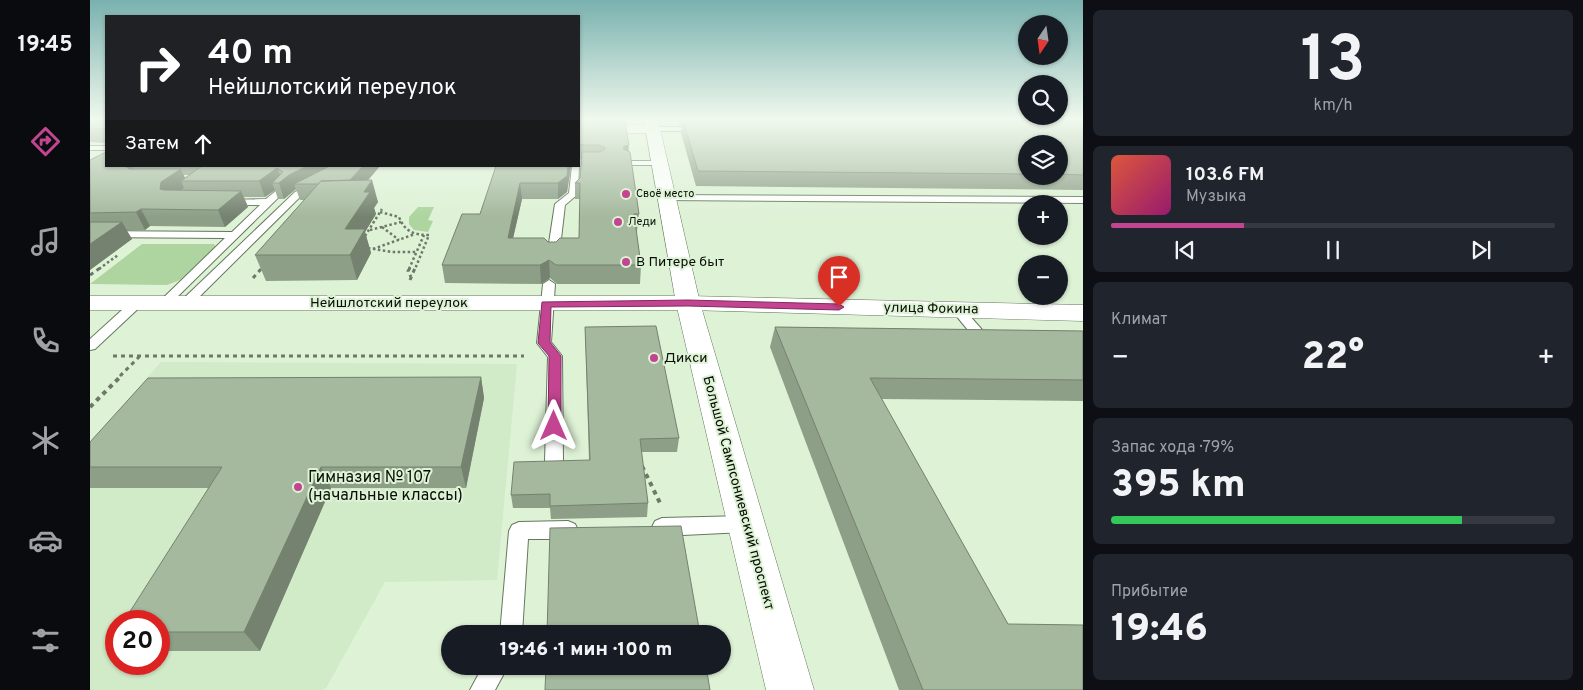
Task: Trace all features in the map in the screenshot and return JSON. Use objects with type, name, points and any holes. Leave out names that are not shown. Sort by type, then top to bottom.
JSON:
[{"type":"street","name":"Большой Сампсониевский проспект","points":[[657,152],[688,303],[790,690]]},
{"type":"street","name":"Нейшлотский переулок","points":[[90,303],[175,303],[548,294],[688,303]]},
{"type":"street","name":"улица Фокина","points":[[688,303],[1083,313]]},
{"type":"lane","points":[[628,163],[659,163]]},
{"type":"lane","points":[[175,303],[292,199],[309,188],[331,178],[345,167]]},
{"type":"lane","points":[[553,256],[560,204],[573,194],[579,167]]},
{"type":"lane","points":[[175,303],[235,235],[283,188]]},
{"type":"lane","points":[[666,198],[1083,200]]},
{"type":"lane","points":[[221,202],[269,202]]},
{"type":"lane","points":[[90,234],[235,235]]},
{"type":"lane","points":[[548,294],[544,343],[555,356],[554,461]]},
{"type":"lane","points":[[90,346],[137,303]]},
{"type":"lane","points":[[958,310],[986,343]]},
{"type":"lane","points":[[642,527],[746,524]]},
{"type":"lane","points":[[512,625],[519,531],[585,529]]},
{"type":"lane","points":[[482,690],[491,675]]},
{"type":"path","points":[[362,242],[382,209]]},
{"type":"path","points":[[380,212],[395,214],[399,217],[403,228],[415,234],[429,235],[410,279],[408,272],[424,235]]},
{"type":"path","points":[[369,230],[401,222]]},
{"type":"path","points":[[382,227],[400,240]]},
{"type":"path","points":[[372,250],[415,234]]},
{"type":"path","points":[[364,246],[372,250],[417,252]]},
{"type":"path","points":[[253,278],[263,267]]},
{"type":"path","points":[[110,356],[555,356]]},
{"type":"path","points":[[90,407],[139,357]]},
{"type":"path","points":[[640,460],[670,526]]},
{"type":"shaded area","points":[[418,207],[434,207],[428,220],[433,221],[428,232],[414,230],[409,224],[409,217]]},
{"type":"shaded area","points":[[142,244],[214,244],[216,247],[180,280],[167,285],[90,284]]},
{"type":"shaded area","name":"Гимназия № 107 (начальные классы)","points":[[161,362],[517,364],[497,580],[385,582],[326,688],[322,690],[90,690],[90,442]]},
{"type":"building","points":[[105,152],[105,167],[181,169],[161,182],[160,189],[164,190],[241,191],[218,210],[141,209],[136,212],[90,213],[90,160]]},
{"type":"building","points":[[582,152],[630,152],[639,214],[634,214],[641,265],[556,265],[549,260],[540,265],[442,265],[462,214],[480,214],[496,167],[568,167],[567,176],[558,183],[520,183],[508,238],[544,238],[548,242],[556,242],[560,238],[579,238],[580,183],[575,183],[580,178]]},
{"type":"building","points":[[692,152],[1018,152],[1018,174],[698,171]]},
{"type":"building","points":[[1068,152],[1083,152],[1083,175],[1068,174]]},
{"type":"building","points":[[201,167],[305,167],[289,175],[279,183],[272,183],[283,172],[277,168],[259,181],[181,181]]},
{"type":"building","points":[[328,167],[362,167],[350,180],[321,181],[318,184],[294,184]]},
{"type":"building","points":[[372,180],[364,192],[370,192],[345,229],[365,229],[350,255],[255,255],[321,181]]},
{"type":"building","points":[[90,222],[122,222],[90,244]]},
{"type":"building","points":[[656,326],[679,438],[640,439],[648,503],[550,506],[550,494],[511,495],[514,462],[590,460],[585,327]]},
{"type":"building","points":[[775,327],[1083,331],[1083,380],[870,378],[1008,624],[1083,625],[1083,690],[923,690]]},
{"type":"building","points":[[481,377],[461,467],[321,467],[244,632],[170,632],[170,610],[131,610],[222,467],[90,467],[90,442],[148,378]]},
{"type":"building","points":[[681,526],[698,625],[547,625],[550,528]]},
{"type":"building","points":[[546,675],[708,675],[710,690],[545,690]]},
{"type":"place","name":"Своё место","points":[[626,194]]},
{"type":"place","name":"Леди","points":[[618,222]]},
{"type":"place","name":"В Питере быт","points":[[626,262]]},
{"type":"place","name":"Дикси","points":[[654,358]]},
{"type":"place","name":"Гимназия № 107 (начальные классы)","points":[[298,487]]},
{"type":"route","points":[[554,426],[555,356],[544,343],[546,304],[688,303],[839,307]]}]
